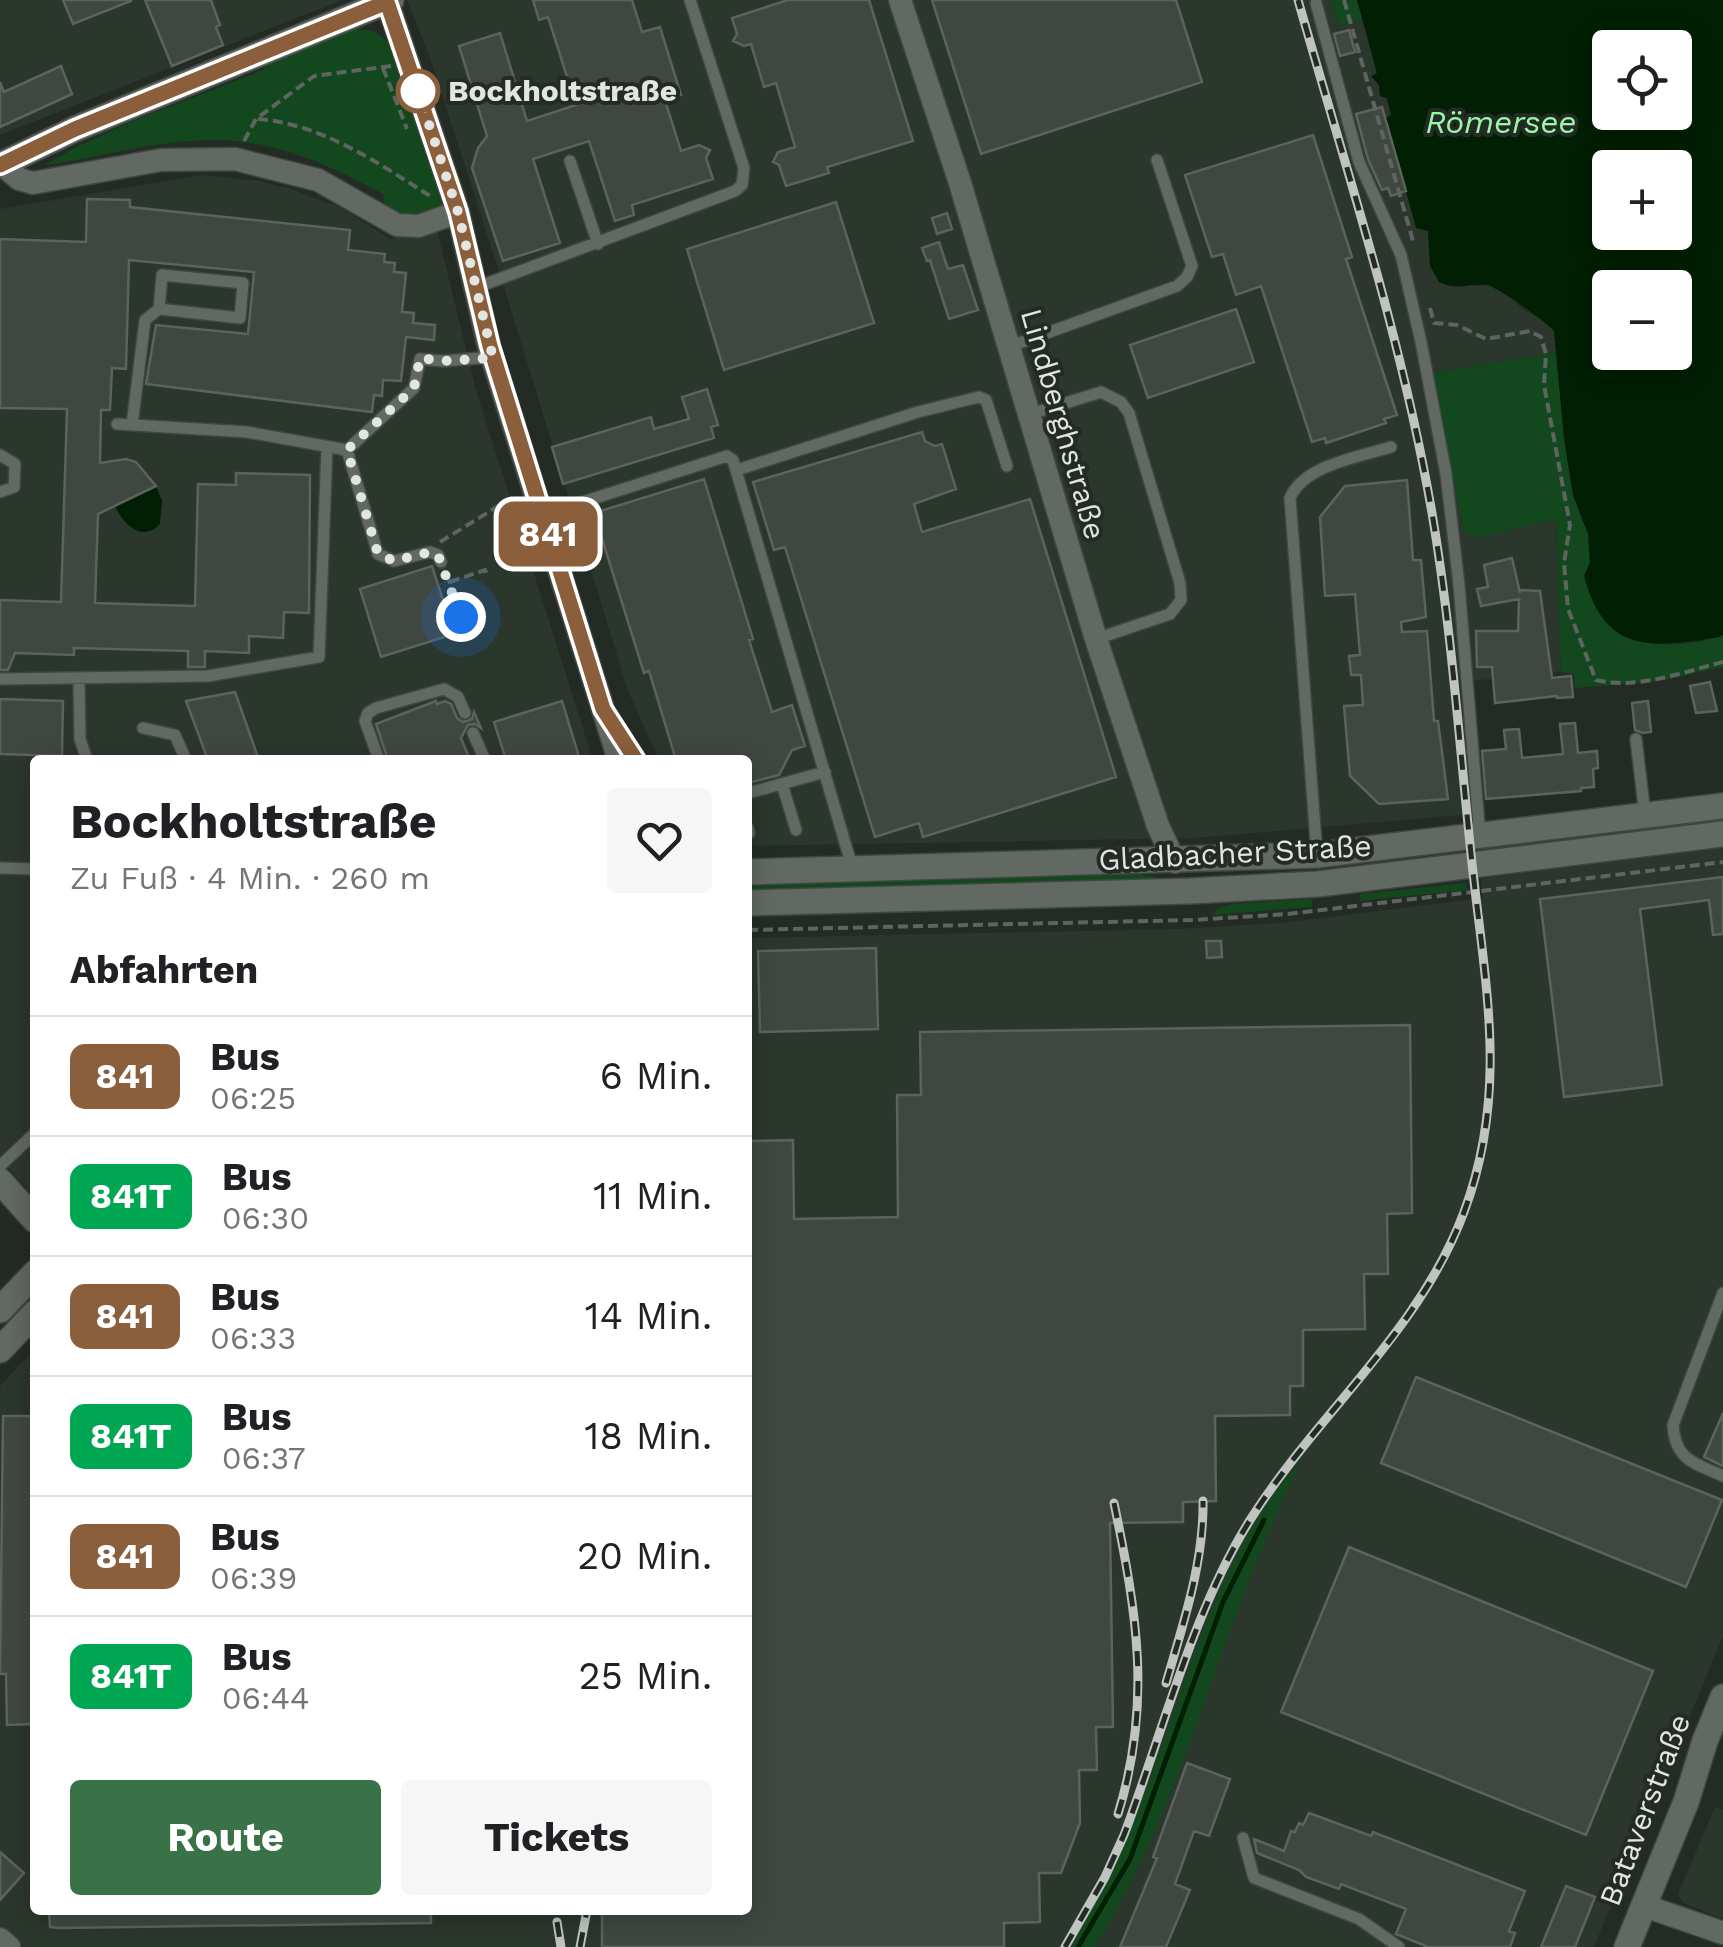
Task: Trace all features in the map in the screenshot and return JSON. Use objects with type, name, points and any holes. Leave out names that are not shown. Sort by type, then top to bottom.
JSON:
[{"type":"main road","points":[[1,164],[75,129],[389,1]]},
{"type":"main road","name":"Gladbacher Straße","points":[[752,872],[1317,855],[1723,806]]},
{"type":"main road","name":"Gladbacher Straße","points":[[752,903],[1190,891],[1400,876],[1723,834]]},
{"type":"main road","points":[[1176,862],[1190,891]]},
{"type":"main road","points":[[0,1181],[30,1214]]},
{"type":"main road","points":[[0,1310],[28,1280]]},
{"type":"main road","points":[[0,1350],[30,1318]]},
{"type":"main road","name":"Bataverstraße","points":[[1627,1947],[1686,1802],[1723,1697]]},
{"type":"street","name":"Lindberghstraße","points":[[900,0],[960,183],[1096,639],[1158,826],[1176,862]]},
{"type":"street","points":[[389,1],[448,215],[475,288],[493,358],[618,755]]},
{"type":"street","points":[[1,164],[19,179],[33,184],[161,160],[235,159],[267,164],[318,180],[397,225],[418,226],[448,215]]},
{"type":"street","points":[[603,709],[633,755]]},
{"type":"street","points":[[1645,1906],[1723,1933]]},
{"type":"street","points":[[0,1940],[9,1947]]},
{"type":"lane","points":[[475,288],[598,244],[742,185],[744,168],[690,0]]},
{"type":"lane","points":[[1316,4],[1359,162],[1401,255],[1421,342],[1446,474],[1480,837]]},
{"type":"lane","points":[[1008,347],[1178,286],[1187,277],[1192,266],[1157,160]]},
{"type":"lane","points":[[570,161],[598,244]]},
{"type":"lane","points":[[132,425],[146,320],[159,309],[162,275],[244,283],[240,318],[159,309]]},
{"type":"lane","points":[[347,450],[414,388],[420,358],[493,358]]},
{"type":"lane","points":[[1027,415],[1101,392],[1121,402],[1128,413],[1180,583],[1181,600],[1170,614],[1096,639]]},
{"type":"lane","points":[[736,470],[918,412],[979,398],[986,400],[1007,466]]},
{"type":"lane","points":[[117,424],[246,432],[347,450]]},
{"type":"lane","points":[[1317,855],[1290,498],[1296,484],[1313,473],[1391,446]]},
{"type":"lane","points":[[0,679],[208,676],[319,657],[327,447]]},
{"type":"lane","points":[[347,450],[378,554],[394,561],[430,552],[438,555],[441,562]]},
{"type":"lane","points":[[0,455],[15,464],[14,486],[0,492]]},
{"type":"lane","points":[[542,515],[727,456],[734,460],[853,870]]},
{"type":"lane","points":[[79,680],[80,740],[85,755]]},
{"type":"lane","points":[[377,755],[365,720],[376,708],[430,697],[444,689],[453,692],[464,713]]},
{"type":"lane","points":[[376,708],[386,710],[391,718]]},
{"type":"lane","points":[[143,728],[175,735],[184,755]]},
{"type":"lane","points":[[473,733],[482,755]]},
{"type":"lane","points":[[1636,739],[1644,815]]},
{"type":"lane","points":[[752,792],[825,772]]},
{"type":"lane","points":[[782,784],[796,830]]},
{"type":"lane","points":[[0,868],[30,868]]},
{"type":"lane","points":[[0,1166],[30,1138]]},
{"type":"lane","points":[[1723,1293],[1673,1424],[1674,1444],[1688,1460],[1723,1476]]},
{"type":"lane","points":[[1243,1838],[1254,1878],[1358,1919],[1399,1947]]},
{"type":"path","points":[[1344,0],[1415,251]]},
{"type":"path","points":[[235,159],[256,118],[314,76],[408,63]]},
{"type":"path","points":[[382,67],[411,140]]},
{"type":"path","points":[[256,118],[292,124],[342,144],[430,196],[448,215]]},
{"type":"path","points":[[424,177],[430,196]]},
{"type":"path","points":[[1430,305],[1434,323],[1457,325],[1474,336],[1486,339],[1530,332],[1542,337],[1546,354],[1544,385],[1570,525],[1564,563],[1568,610],[1596,680],[1611,684],[1659,678],[1723,662]]},
{"type":"path","points":[[430,552],[510,498]]},
{"type":"path","points":[[441,562],[461,617]]},
{"type":"path","points":[[450,582],[486,570],[488,576]]},
{"type":"shaded area","points":[[0,0],[342,0],[0,135]]},
{"type":"shaded area","points":[[407,0],[1331,0],[1339,26],[1363,20],[1377,74],[1372,76],[1392,115],[1386,118],[1416,227],[1428,230],[1430,266],[1475,286],[1490,285],[1503,291],[1554,331],[1556,352],[1432,373],[1477,538],[1556,518],[1561,672],[1459,682],[1474,814],[1195,838],[752,846],[752,755],[657,755],[628,691],[430,58]]},
{"type":"shaded area","points":[[1331,0],[1357,0],[1363,20],[1339,26]]},
{"type":"shaded area","points":[[351,28],[374,31],[395,48],[444,206],[406,216],[386,213],[383,194],[343,173],[281,149],[237,141],[172,143],[45,165],[131,122],[263,70],[268,62]]},
{"type":"shaded area","points":[[203,175],[291,189],[339,207],[391,239],[436,226],[476,390],[591,755],[30,755],[30,1192],[0,1158],[0,209]]},
{"type":"shaded area","points":[[1556,352],[1573,494],[1588,534],[1590,562],[1620,635],[1672,644],[1723,635],[1723,667],[1659,681],[1575,688],[1574,674],[1561,672],[1556,519],[1477,538],[1464,531],[1432,373]]},
{"type":"shaded area","points":[[1723,816],[1723,821],[1480,858],[1477,847]]},
{"type":"shaded area","points":[[1723,843],[1723,1636],[1594,1947],[23,1947],[0,1927],[0,1386],[30,1353],[30,1915],[752,1915],[752,938],[1177,929],[1281,923],[1483,898],[1481,879]]},
{"type":"shaded area","points":[[1137,874],[1161,881],[752,893],[752,882]]},
{"type":"shaded area","points":[[1466,883],[1467,890],[1359,901],[1360,894]]},
{"type":"shaded area","points":[[1312,899],[1312,907],[1211,915],[1232,904]]},
{"type":"shaded area","points":[[1302,1460],[1249,1581],[1180,1768],[1127,1889],[1095,1947],[1071,1947],[1131,1828],[1223,1582],[1271,1498]]},
{"type":"shaded area","points":[[1715,1807],[1723,1810],[1723,1919],[1684,1903],[1678,1894]]},
{"type":"water","name":"Römersee","points":[[1357,0],[1723,0],[1723,635],[1673,643],[1634,640],[1618,633],[1593,602],[1584,576],[1590,562],[1588,534],[1573,495],[1564,438],[1554,331],[1493,287],[1439,282],[1430,266],[1428,231],[1416,228],[1386,118],[1391,115],[1387,98],[1380,96],[1379,85],[1371,76],[1377,73]]},
{"type":"water","points":[[156,486],[162,501],[160,524],[140,532],[123,520],[115,506]]},
{"type":"building","points":[[63,0],[131,0],[131,1],[73,24]]},
{"type":"building","points":[[145,0],[211,0],[223,45],[172,66]]},
{"type":"building","points":[[533,0],[632,0],[642,32],[660,27],[681,95],[665,100],[681,151],[699,145],[710,150],[706,158],[713,179],[632,205],[634,215],[615,221],[589,141],[533,159],[560,243],[503,261],[472,168],[478,148],[487,136],[459,46],[500,33],[527,121],[576,105],[548,17],[539,20]]},
{"type":"building","points":[[788,0],[869,0],[913,141],[827,167],[829,173],[786,186],[779,165],[773,162],[778,152],[795,147],[776,83],[764,87],[751,44],[744,46],[733,41],[737,34],[732,18]]},
{"type":"building","points":[[932,0],[1176,0],[1202,82],[981,154]]},
{"type":"building","points":[[1349,30],[1355,52],[1340,56],[1334,34]]},
{"type":"building","points":[[61,66],[72,94],[0,127],[0,82],[4,92]]},
{"type":"building","points":[[1382,107],[1406,191],[1391,196],[1388,188],[1382,190],[1368,159],[1356,114]]},
{"type":"building","points":[[1313,135],[1352,257],[1346,259],[1397,415],[1384,419],[1386,423],[1326,443],[1325,438],[1312,442],[1261,286],[1236,295],[1223,254],[1212,257],[1185,175]]},
{"type":"building","points":[[87,199],[130,200],[130,207],[350,230],[348,250],[385,254],[384,262],[395,263],[394,272],[406,273],[402,312],[414,313],[413,323],[435,325],[434,340],[406,337],[401,381],[383,380],[382,396],[374,395],[372,412],[146,384],[156,325],[248,334],[254,272],[129,260],[126,369],[112,368],[110,410],[101,410],[100,463],[126,459],[136,462],[156,486],[98,514],[95,603],[195,606],[198,484],[236,485],[236,473],[310,475],[309,613],[284,612],[283,638],[249,636],[249,653],[205,651],[205,667],[188,667],[188,651],[74,648],[74,655],[15,653],[8,670],[0,670],[0,600],[61,602],[67,409],[0,408],[0,239],[86,242]]},
{"type":"building","points":[[836,202],[874,323],[724,370],[687,249]]},
{"type":"building","points":[[947,213],[952,229],[937,234],[932,218]]},
{"type":"building","points":[[939,242],[948,269],[963,265],[978,310],[949,319],[930,260],[927,261],[922,248]]},
{"type":"building","points":[[1236,309],[1254,362],[1148,398],[1130,345]]},
{"type":"building","points":[[707,389],[718,425],[711,427],[714,438],[563,484],[552,447],[651,417],[654,429],[689,419],[682,397]]},
{"type":"building","points":[[922,432],[925,441],[935,446],[942,444],[956,489],[914,504],[922,532],[1030,499],[1116,777],[923,837],[919,823],[875,837],[785,547],[774,550],[753,482]]},
{"type":"building","points":[[704,479],[772,712],[792,705],[805,746],[792,750],[779,775],[752,782],[752,755],[674,755],[649,671],[644,673],[594,513]]},
{"type":"building","points":[[1407,480],[1413,560],[1421,560],[1426,617],[1401,622],[1402,632],[1427,631],[1434,721],[1438,721],[1448,799],[1379,804],[1350,776],[1344,706],[1363,705],[1361,675],[1351,675],[1349,656],[1360,655],[1355,594],[1325,596],[1320,517],[1345,486]]},
{"type":"building","points":[[1512,558],[1520,593],[1540,591],[1552,678],[1571,676],[1573,697],[1495,703],[1492,667],[1477,667],[1476,631],[1518,631],[1519,599],[1481,606],[1477,589],[1488,587],[1484,565]]},
{"type":"building","points":[[432,566],[454,634],[381,657],[360,589]]},
{"type":"building","points":[[1710,682],[1717,711],[1696,713],[1690,686]]},
{"type":"building","points":[[235,692],[257,755],[206,755],[186,701]]},
{"type":"building","points":[[0,699],[63,701],[62,755],[0,754]]},
{"type":"building","points":[[445,701],[463,722],[472,719],[474,712],[481,728],[468,725],[461,738],[468,755],[386,755],[376,724]]},
{"type":"building","points":[[562,701],[578,755],[504,755],[494,722]]},
{"type":"building","points":[[1648,701],[1651,732],[1643,733],[1635,730],[1632,703]]},
{"type":"building","points":[[1575,723],[1578,753],[1597,751],[1594,787],[1486,799],[1482,751],[1506,749],[1504,730],[1519,729],[1522,758],[1563,754],[1560,724]]},
{"type":"building","points":[[1723,877],[1723,934],[1713,935],[1709,900],[1640,909],[1662,1085],[1564,1097],[1540,899]]},
{"type":"building","points":[[1206,941],[1221,941],[1222,957],[1207,958]]},
{"type":"building","points":[[876,948],[878,1029],[760,1032],[758,951]]},
{"type":"building","points":[[1410,1025],[1412,1213],[1387,1214],[1388,1274],[1364,1274],[1365,1329],[1303,1330],[1303,1386],[1290,1386],[1290,1415],[1215,1416],[1216,1501],[1183,1502],[1183,1522],[1110,1523],[1113,1727],[1096,1727],[1097,1770],[1079,1770],[1080,1823],[1061,1873],[1039,1873],[1040,1922],[1004,1923],[1004,1947],[602,1947],[602,1915],[752,1915],[752,1141],[793,1140],[794,1219],[898,1217],[897,1095],[921,1095],[920,1032]]},
{"type":"building","points":[[1416,1377],[1722,1500],[1686,1587],[1381,1463]]},
{"type":"building","points":[[1723,1413],[1723,1466],[1704,1457]]},
{"type":"building","points":[[3,1416],[30,1416],[30,1724],[7,1725],[6,1674],[0,1674]]},
{"type":"building","points":[[1349,1547],[1653,1671],[1586,1835],[1281,1712]]},
{"type":"building","points":[[1187,1763],[1230,1779],[1209,1836],[1194,1831],[1175,1884],[1190,1890],[1166,1947],[1120,1947],[1157,1858],[1153,1857]]},
{"type":"building","points":[[1309,1813],[1371,1836],[1373,1832],[1525,1891],[1509,1931],[1515,1933],[1510,1947],[1428,1947],[1396,1934],[1406,1909],[1341,1884],[1339,1889],[1306,1877],[1299,1870],[1257,1853],[1254,1839],[1284,1851],[1291,1831],[1295,1832],[1299,1823],[1303,1825]]},
{"type":"building","points":[[0,1852],[24,1873],[0,1900]]},
{"type":"building","points":[[1566,1886],[1595,1897],[1575,1947],[1541,1947]]},
{"type":"building","points":[[49,1915],[431,1915],[431,1923],[50,1927]]},
{"type":"waterway","points":[[1078,1947],[1130,1859],[1223,1602],[1264,1520]]},
{"type":"railway","points":[[1065,1947],[1124,1835],[1180,1672],[1231,1553],[1279,1479],[1422,1295],[1464,1212],[1486,1122],[1490,1078],[1487,990],[1450,640],[1432,513],[1389,319],[1298,0]]},
{"type":"railway","points":[[1166,1683],[1196,1570],[1203,1501]]},
{"type":"railway","points":[[1114,1503],[1134,1621],[1138,1696],[1129,1774],[1118,1814]]},
{"type":"railway","points":[[580,1947],[586,1915]]},
{"type":"railway","points":[[557,1922],[561,1947]]},
{"type":"bus line","name":"841","points":[[0,165],[75,129],[387,2],[458,212],[490,346],[603,709],[633,755]]},
{"type":"place","name":"Bockholtstraße","points":[[418,91]]},
{"type":"route","points":[[418,91],[458,212],[493,358],[420,358],[414,388],[347,450],[378,554],[394,561],[430,552],[438,555],[461,617]]}]
